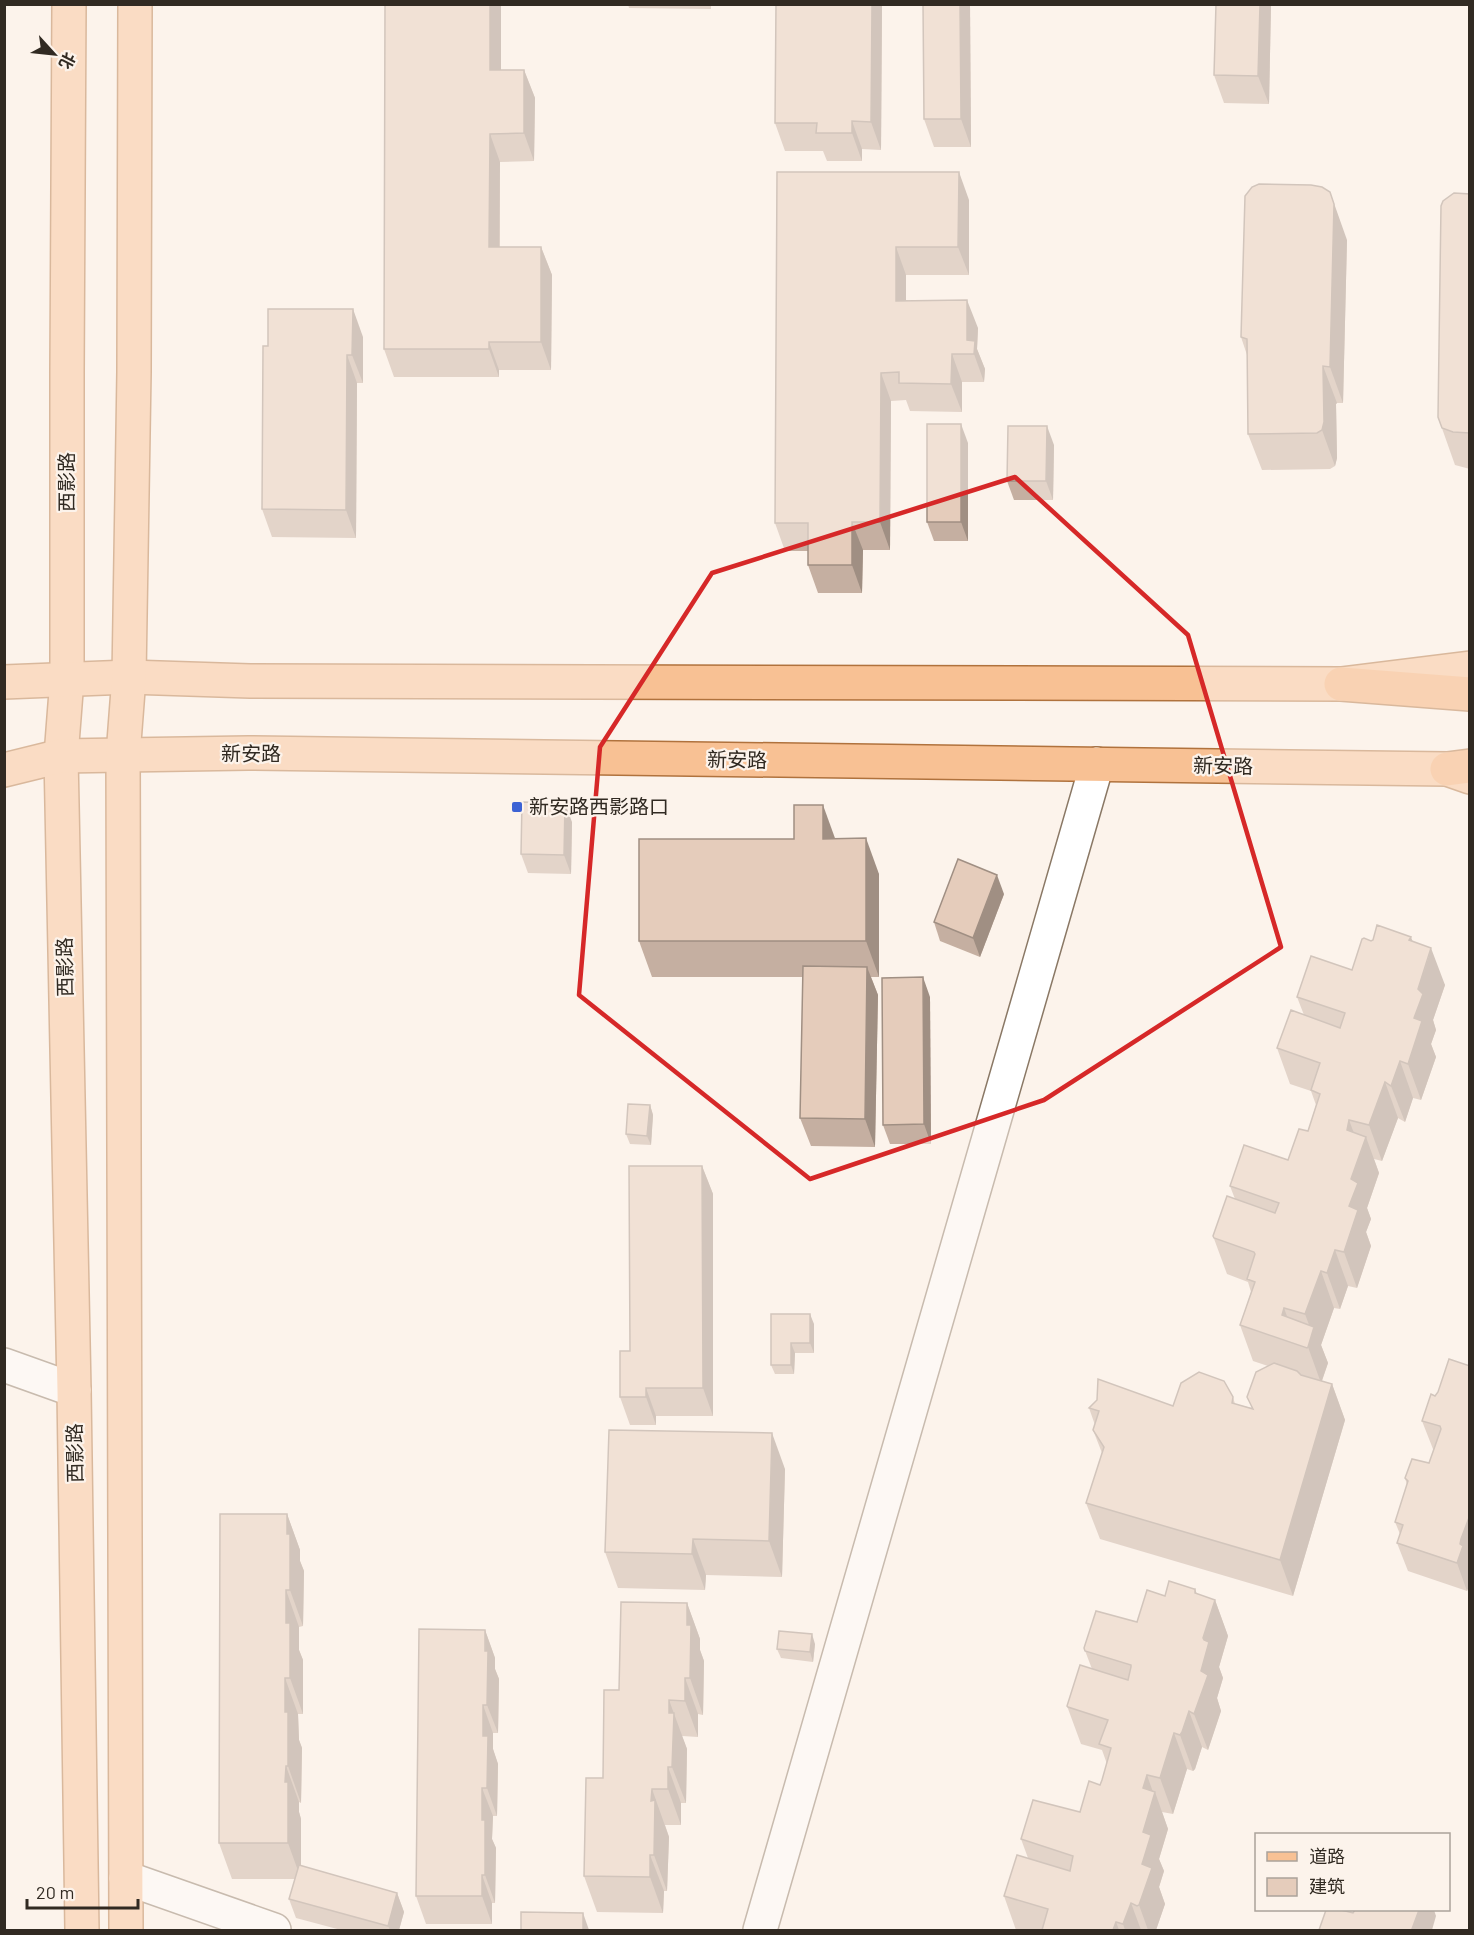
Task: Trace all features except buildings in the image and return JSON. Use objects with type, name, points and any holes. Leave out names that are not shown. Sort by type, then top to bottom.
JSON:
[{"type":"highway","points":[[1341,684],[1470,694]]},
{"type":"main road","name":"西影路","points":[[69,4],[66,373],[67,679],[61,756],[82,1930]]},
{"type":"main road","points":[[126,1930],[123,755],[129,677],[134,372],[135,4]]},
{"type":"main road","points":[[4,682],[129,677],[262,681],[1341,684],[1470,668]]},
{"type":"main road","name":"新安路","points":[[4,771],[61,756],[248,753],[1462,771]]},
{"type":"street","points":[[760,1930],[1097,764]]},
{"type":"street","points":[[4,1365],[74,1390]]},
{"type":"street","points":[[126,1878],[274,1930]]},
{"type":"highlighted area","points":[[1015,477],[1188,635],[1281,947],[1044,1100],[810,1179],[579,995],[600,747],[712,573]]},
{"type":"place","name":"新安路西影路口","points":[[517,807]]}]
